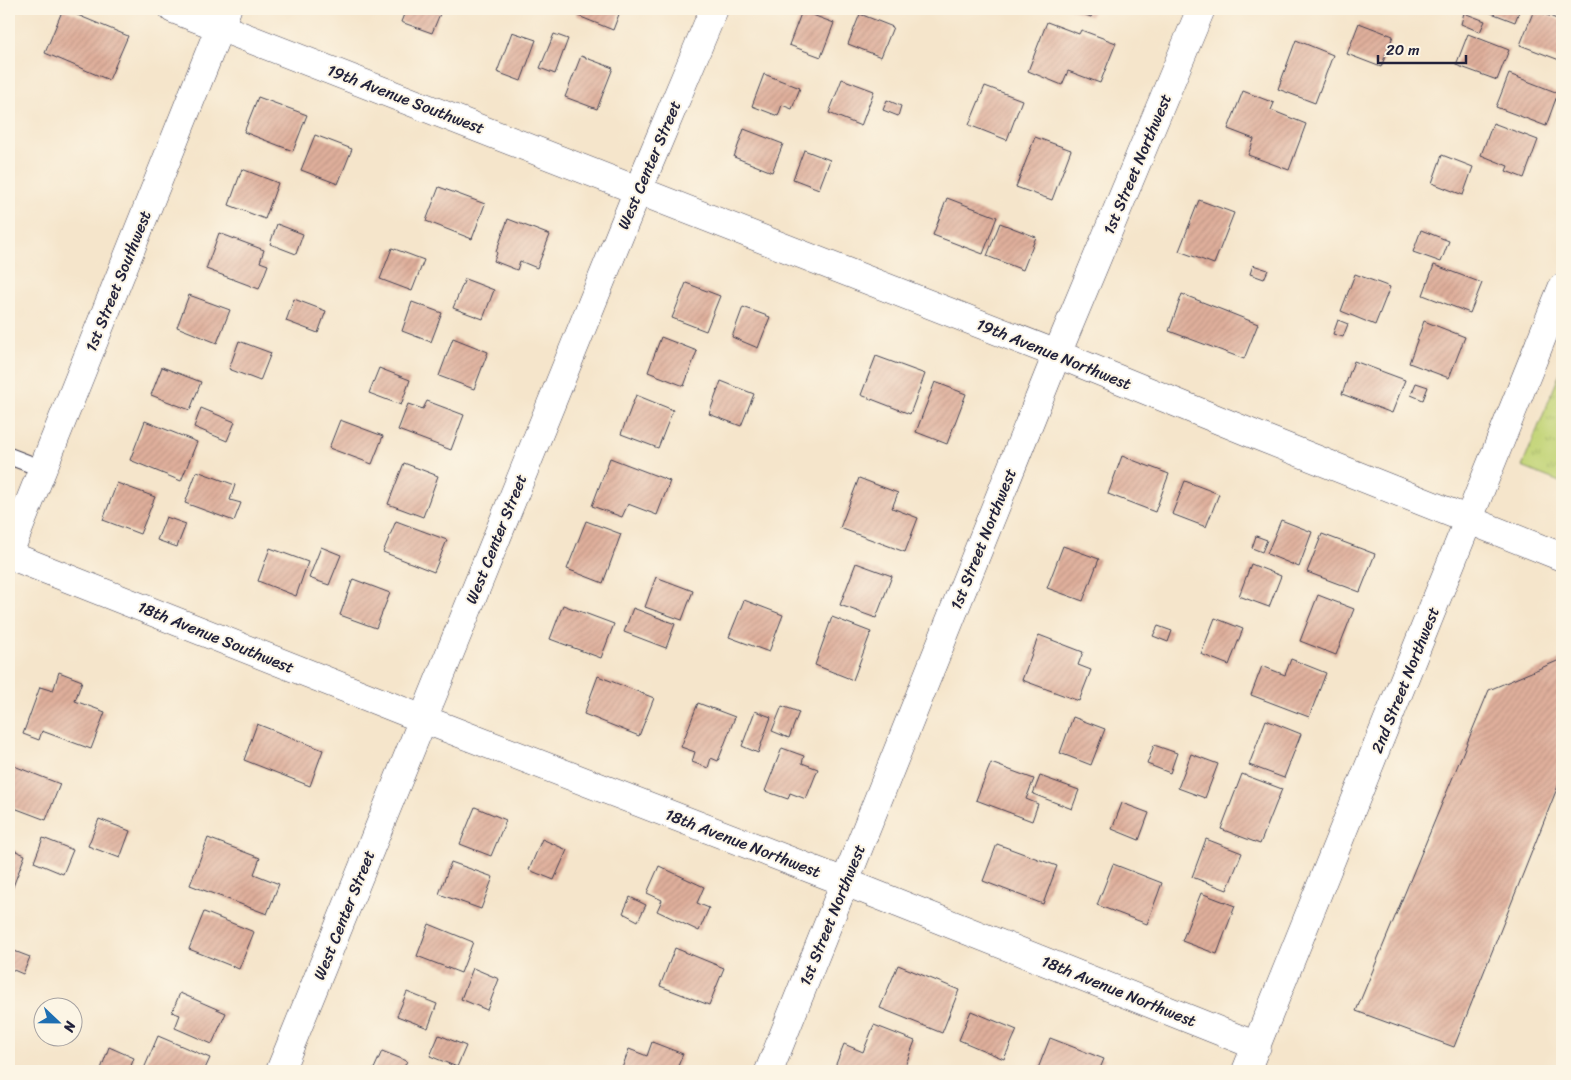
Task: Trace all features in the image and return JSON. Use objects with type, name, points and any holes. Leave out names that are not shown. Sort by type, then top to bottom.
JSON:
[{"type":"street","name":"19th Avenue Southwest","points":[[173,9],[223,18],[638,190]]},
{"type":"street","name":"West Center Street","points":[[280,1071],[638,190],[714,9]]},
{"type":"street","name":"1st Street Northwest","points":[[769,1071],[1057,354],[1202,9]]},
{"type":"street","name":"1st Street Southwest","points":[[9,554],[223,18]]},
{"type":"street","name":"19th Avenue Northwest","points":[[638,190],[1057,354],[1562,557]]},
{"type":"street","name":"2nd Street Northwest","points":[[1246,1071],[1562,288]]},
{"type":"street","name":"18th Avenue Southwest","points":[[9,554],[423,720]]},
{"type":"street","name":"18th Avenue Northwest","points":[[423,720],[845,882],[1257,1046]]},
{"type":"lane","points":[[9,456],[43,469]]},
{"type":"green space","points":[[1562,368],[1562,483],[1522,467]]},
{"type":"building","points":[[63,9],[128,36],[109,80],[45,53]]},
{"type":"building","points":[[406,9],[442,9],[432,33],[401,22]]},
{"type":"building","points":[[578,9],[621,9],[613,30],[576,15]]},
{"type":"building","points":[[1070,9],[1094,9],[1091,17]]},
{"type":"building","points":[[1481,9],[1520,9],[1515,22]]},
{"type":"building","points":[[1534,10],[1562,21],[1562,61],[1520,45]]},
{"type":"building","points":[[802,11],[834,23],[821,57],[789,45]]},
{"type":"building","points":[[1464,13],[1485,21],[1480,32],[1461,24]]},
{"type":"building","points":[[860,14],[893,27],[881,57],[848,44]]},
{"type":"building","points":[[1047,22],[1079,34],[1081,30],[1116,43],[1100,83],[1068,71],[1062,85],[1028,71]]},
{"type":"building","points":[[1359,23],[1393,36],[1381,67],[1347,54]]},
{"type":"building","points":[[512,32],[536,40],[521,81],[497,72]]},
{"type":"building","points":[[554,34],[568,39],[555,74],[540,68]]},
{"type":"building","points":[[1468,34],[1509,50],[1497,80],[1456,65]]},
{"type":"building","points":[[1296,40],[1333,55],[1315,103],[1278,89]]},
{"type":"building","points":[[581,56],[613,68],[597,109],[565,97]]},
{"type":"building","points":[[764,74],[800,88],[792,109],[782,105],[778,116],[752,106]]},
{"type":"building","points":[[1509,74],[1558,93],[1546,126],[1496,107]]},
{"type":"building","points":[[842,79],[874,91],[861,126],[829,113]]},
{"type":"building","points":[[985,86],[1022,100],[1007,140],[969,125]]},
{"type":"building","points":[[1243,91],[1274,103],[1271,110],[1306,124],[1289,170],[1248,155],[1254,139],[1228,129]]},
{"type":"building","points":[[258,97],[307,115],[293,151],[244,132]]},
{"type":"building","points":[[887,100],[901,106],[898,116],[883,110]]},
{"type":"building","points":[[1493,123],[1538,140],[1524,178],[1506,171],[1508,166],[1481,155]]},
{"type":"building","points":[[744,129],[783,144],[772,172],[734,157]]},
{"type":"building","points":[[315,135],[352,149],[338,184],[301,170]]},
{"type":"building","points":[[1035,137],[1071,150],[1052,200],[1016,187]]},
{"type":"building","points":[[804,150],[830,160],[819,189],[793,179]]},
{"type":"building","points":[[1442,155],[1473,167],[1463,195],[1432,183]]},
{"type":"building","points":[[242,169],[278,183],[265,219],[229,205]]},
{"type":"building","points":[[439,187],[485,204],[472,239],[426,221]]},
{"type":"building","points":[[947,198],[997,217],[983,254],[933,235]]},
{"type":"building","points":[[1199,200],[1234,213],[1214,264],[1179,251]]},
{"type":"building","points":[[508,219],[550,235],[537,268],[520,261],[517,270],[494,261]]},
{"type":"building","points":[[1000,223],[1036,237],[1023,270],[987,256]]},
{"type":"building","points":[[277,224],[303,234],[296,254],[270,244]]},
{"type":"building","points":[[1421,230],[1449,241],[1441,262],[1413,252]]},
{"type":"building","points":[[219,233],[264,250],[260,262],[268,265],[259,289],[206,269]]},
{"type":"building","points":[[392,248],[424,260],[412,291],[380,279]]},
{"type":"building","points":[[1253,265],[1268,270],[1264,279],[1250,274]]},
{"type":"building","points":[[1434,265],[1482,283],[1470,313],[1423,295]]},
{"type":"building","points":[[1355,274],[1390,287],[1375,325],[1341,311]]},
{"type":"building","points":[[465,279],[494,290],[483,319],[453,308]]},
{"type":"building","points":[[686,283],[720,296],[706,331],[672,318]]},
{"type":"building","points":[[1182,294],[1258,324],[1244,359],[1169,331]]},
{"type":"building","points":[[189,295],[230,310],[217,343],[177,327]]},
{"type":"building","points":[[294,299],[326,311],[318,333],[286,321]]},
{"type":"building","points":[[412,302],[442,313],[431,342],[402,331]]},
{"type":"building","points":[[743,307],[770,317],[758,348],[732,337]]},
{"type":"building","points":[[1338,320],[1348,324],[1343,337],[1333,334]]},
{"type":"building","points":[[1424,321],[1465,337],[1449,378],[1409,363]]},
{"type":"building","points":[[661,337],[697,351],[684,386],[648,372]]},
{"type":"building","points":[[453,338],[488,352],[474,389],[439,376]]},
{"type":"building","points":[[239,341],[271,353],[260,381],[229,369]]},
{"type":"building","points":[[876,356],[925,374],[910,414],[861,395]]},
{"type":"building","points":[[1354,361],[1405,380],[1392,413],[1342,394]]},
{"type":"building","points":[[162,367],[201,382],[190,410],[151,395]]},
{"type":"building","points":[[379,368],[410,380],[401,405],[369,393]]},
{"type":"building","points":[[721,381],[754,394],[741,426],[709,414]]},
{"type":"building","points":[[935,382],[966,394],[947,444],[916,432]]},
{"type":"building","points":[[1416,383],[1428,387],[1423,400],[1411,395]]},
{"type":"building","points":[[636,395],[673,410],[658,448],[621,434]]},
{"type":"building","points":[[427,401],[464,415],[451,450],[398,430],[408,404],[423,409]]},
{"type":"building","points":[[201,408],[235,422],[227,441],[194,427]]},
{"type":"building","points":[[340,420],[383,436],[372,464],[329,448]]},
{"type":"building","points":[[145,421],[197,442],[181,481],[130,460]]},
{"type":"building","points":[[1122,456],[1169,474],[1155,512],[1108,494]]},
{"type":"building","points":[[610,458],[670,481],[657,515],[628,504],[622,517],[592,506]]},
{"type":"building","points":[[404,463],[438,476],[423,517],[388,504]]},
{"type":"building","points":[[197,471],[235,485],[230,500],[241,503],[234,521],[185,503]]},
{"type":"building","points":[[859,478],[898,493],[892,508],[918,518],[905,552],[840,528]]},
{"type":"building","points":[[1185,481],[1219,494],[1206,527],[1172,514]]},
{"type":"building","points":[[117,483],[155,497],[140,534],[103,520]]},
{"type":"building","points":[[166,517],[186,524],[177,547],[157,540]]},
{"type":"building","points":[[1281,520],[1312,532],[1299,567],[1267,554]]},
{"type":"building","points":[[396,521],[447,540],[434,572],[383,552]]},
{"type":"building","points":[[586,521],[621,534],[603,583],[567,569]]},
{"type":"building","points":[[1322,534],[1375,554],[1360,592],[1307,572]]},
{"type":"building","points":[[1256,536],[1267,540],[1262,552],[1252,548]]},
{"type":"building","points":[[1063,546],[1099,559],[1083,601],[1047,588]]},
{"type":"building","points":[[321,547],[341,555],[329,585],[309,578]]},
{"type":"building","points":[[270,548],[308,562],[296,596],[258,581]]},
{"type":"building","points":[[856,563],[892,576],[876,618],[840,605]]},
{"type":"building","points":[[1251,564],[1281,576],[1269,607],[1239,596]]},
{"type":"building","points":[[656,577],[693,591],[682,620],[645,607]]},
{"type":"building","points":[[353,579],[390,593],[376,628],[340,615]]},
{"type":"building","points":[[1318,595],[1354,609],[1336,655],[1300,641]]},
{"type":"building","points":[[744,600],[783,615],[769,652],[729,637]]},
{"type":"building","points":[[563,605],[614,624],[601,658],[550,639]]},
{"type":"building","points":[[633,608],[675,624],[666,648],[624,632]]},
{"type":"building","points":[[832,617],[871,632],[853,680],[815,665]]},
{"type":"building","points":[[1215,618],[1243,629],[1229,665],[1201,654]]},
{"type":"building","points":[[1158,626],[1172,631],[1168,642],[1153,636]]},
{"type":"building","points":[[1039,635],[1083,652],[1078,665],[1091,670],[1079,701],[1022,680]]},
{"type":"building","points":[[1291,659],[1326,673],[1309,717],[1251,695],[1262,666],[1285,675]]},
{"type":"building","points":[[1562,659],[1562,776],[1454,1047],[1356,1011],[1489,690]]},
{"type":"building","points":[[59,672],[82,681],[75,701],[105,712],[91,749],[42,731],[39,740],[23,734],[40,687],[53,691]]},
{"type":"building","points":[[598,676],[654,698],[639,736],[584,714]]},
{"type":"building","points":[[698,703],[735,717],[718,761],[711,758],[708,768],[692,762],[695,752],[681,747]]},
{"type":"building","points":[[782,706],[799,712],[789,738],[772,731]]},
{"type":"building","points":[[755,711],[771,717],[758,753],[742,746]]},
{"type":"building","points":[[1073,717],[1105,729],[1091,765],[1060,753]]},
{"type":"building","points":[[1266,720],[1301,734],[1284,778],[1249,765]]},
{"type":"building","points":[[257,724],[323,750],[310,786],[244,760]]},
{"type":"building","points":[[1154,745],[1177,753],[1170,773],[1147,764]]},
{"type":"building","points":[[782,748],[804,756],[802,763],[818,769],[806,799],[790,793],[788,799],[765,791]]},
{"type":"building","points":[[1191,754],[1218,764],[1205,798],[1178,788]]},
{"type":"building","points":[[991,763],[1034,779],[1026,799],[1038,804],[1032,821],[976,800]]},
{"type":"building","points":[[9,764],[60,784],[46,820],[9,806]]},
{"type":"building","points":[[1242,774],[1282,789],[1260,844],[1221,829]]},
{"type":"building","points":[[1040,776],[1079,790],[1072,809],[1033,794]]},
{"type":"building","points":[[1122,803],[1149,813],[1139,840],[1112,829]]},
{"type":"building","points":[[475,807],[506,820],[491,856],[460,844]]},
{"type":"building","points":[[99,819],[130,831],[120,858],[88,846]]},
{"type":"building","points":[[43,838],[73,850],[63,874],[34,862]]},
{"type":"building","points":[[208,838],[260,858],[254,874],[279,884],[267,914],[190,885]]},
{"type":"building","points":[[542,839],[567,850],[554,880],[529,870]]},
{"type":"building","points":[[1206,839],[1242,853],[1227,890],[1192,877]]},
{"type":"building","points":[[997,844],[1057,866],[1043,904],[983,881]]},
{"type":"building","points":[[9,848],[25,855],[11,892],[9,891]]},
{"type":"building","points":[[451,862],[493,877],[481,909],[439,894]]},
{"type":"building","points":[[1113,864],[1162,883],[1147,924],[1097,905]]},
{"type":"building","points":[[659,866],[704,887],[697,903],[709,908],[699,931],[657,911],[662,900],[647,893]]},
{"type":"building","points":[[1201,893],[1235,906],[1217,954],[1182,941]]},
{"type":"building","points":[[630,897],[646,905],[638,921],[623,913]]},
{"type":"building","points":[[204,912],[254,932],[239,969],[189,949]]},
{"type":"building","points":[[429,924],[473,942],[461,973],[417,956]]},
{"type":"building","points":[[675,948],[724,968],[709,1005],[660,986]]},
{"type":"building","points":[[9,949],[30,957],[23,974],[9,968]]},
{"type":"building","points":[[898,965],[959,990],[942,1033],[880,1008]]},
{"type":"building","points":[[473,968],[499,979],[487,1010],[461,999]]},
{"type":"building","points":[[407,992],[437,1004],[428,1028],[397,1016]]},
{"type":"building","points":[[180,993],[226,1013],[212,1044],[175,1028],[180,1015],[172,1012]]},
{"type":"building","points":[[971,1011],[1017,1030],[1004,1059],[959,1040]]},
{"type":"building","points":[[874,1025],[915,1041],[903,1071],[841,1071],[834,1069],[844,1044],[863,1052]]},
{"type":"building","points":[[439,1035],[466,1046],[457,1067],[430,1056]]},
{"type":"building","points":[[158,1036],[210,1058],[204,1071],[143,1071]]},
{"type":"building","points":[[1050,1038],[1104,1059],[1099,1071],[1037,1071]]},
{"type":"building","points":[[652,1042],[683,1054],[676,1071],[621,1071],[629,1049],[647,1056]]},
{"type":"building","points":[[109,1047],[134,1058],[129,1071],[107,1071],[101,1069]]},
{"type":"building","points":[[382,1051],[407,1061],[402,1071],[373,1071]]}]
